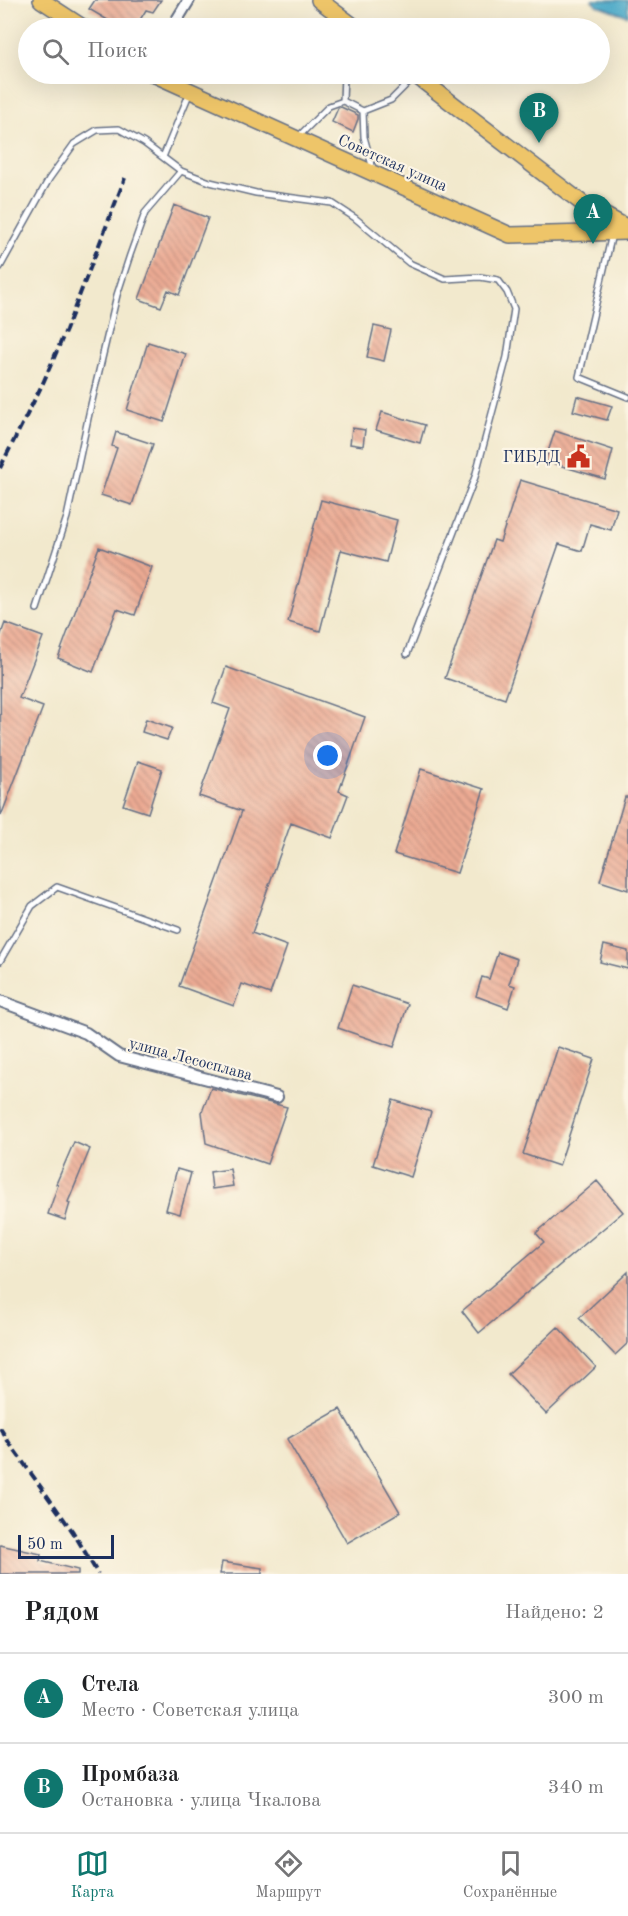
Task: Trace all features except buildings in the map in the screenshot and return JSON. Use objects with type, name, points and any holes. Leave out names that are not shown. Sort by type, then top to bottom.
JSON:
[{"type":"main road","points":[[41,0],[69,18]]},
{"type":"main road","points":[[319,0],[343,18]]},
{"type":"main road","name":"Советская улица","points":[[175,84],[510,235],[612,233],[628,230]]},
{"type":"main road","points":[[428,84],[582,203],[628,230]]},
{"type":"street","points":[[178,18],[189,0]]},
{"type":"street","name":"улица Лесосплава","points":[[0,1001],[86,1033],[119,1056],[277,1097]]},
{"type":"lane","points":[[343,101],[344,84]]},
{"type":"lane","points":[[296,138],[329,106],[343,101],[363,111],[391,100],[406,84]]},
{"type":"lane","points":[[163,158],[191,91]]},
{"type":"lane","points":[[363,111],[364,136],[375,174]]},
{"type":"lane","points":[[0,267],[49,179],[74,144],[97,130],[119,129],[144,143],[180,171],[210,182],[256,193],[332,203],[356,218],[409,263],[445,279],[480,277],[498,280],[507,292],[514,309],[507,357],[475,477],[407,654]]},
{"type":"lane","points":[[37,609],[67,518],[117,295],[146,213],[180,171]]},
{"type":"lane","points":[[612,233],[579,376],[628,397]]},
{"type":"lane","points":[[0,961],[32,906],[57,887],[178,930]]},
{"type":"water","points":[[592,0],[628,0],[628,16],[597,5]]},
{"type":"railway","points":[[0,468],[43,383],[66,330],[125,178]]},
{"type":"railway","points":[[0,1428],[73,1532],[98,1574]]},
{"type":"place","name":"Промбаза","points":[[539,143]]},
{"type":"place","name":"Стела","points":[[593,244]]},
{"type":"place","name":"ГИБДД","points":[[578,456]]}]
